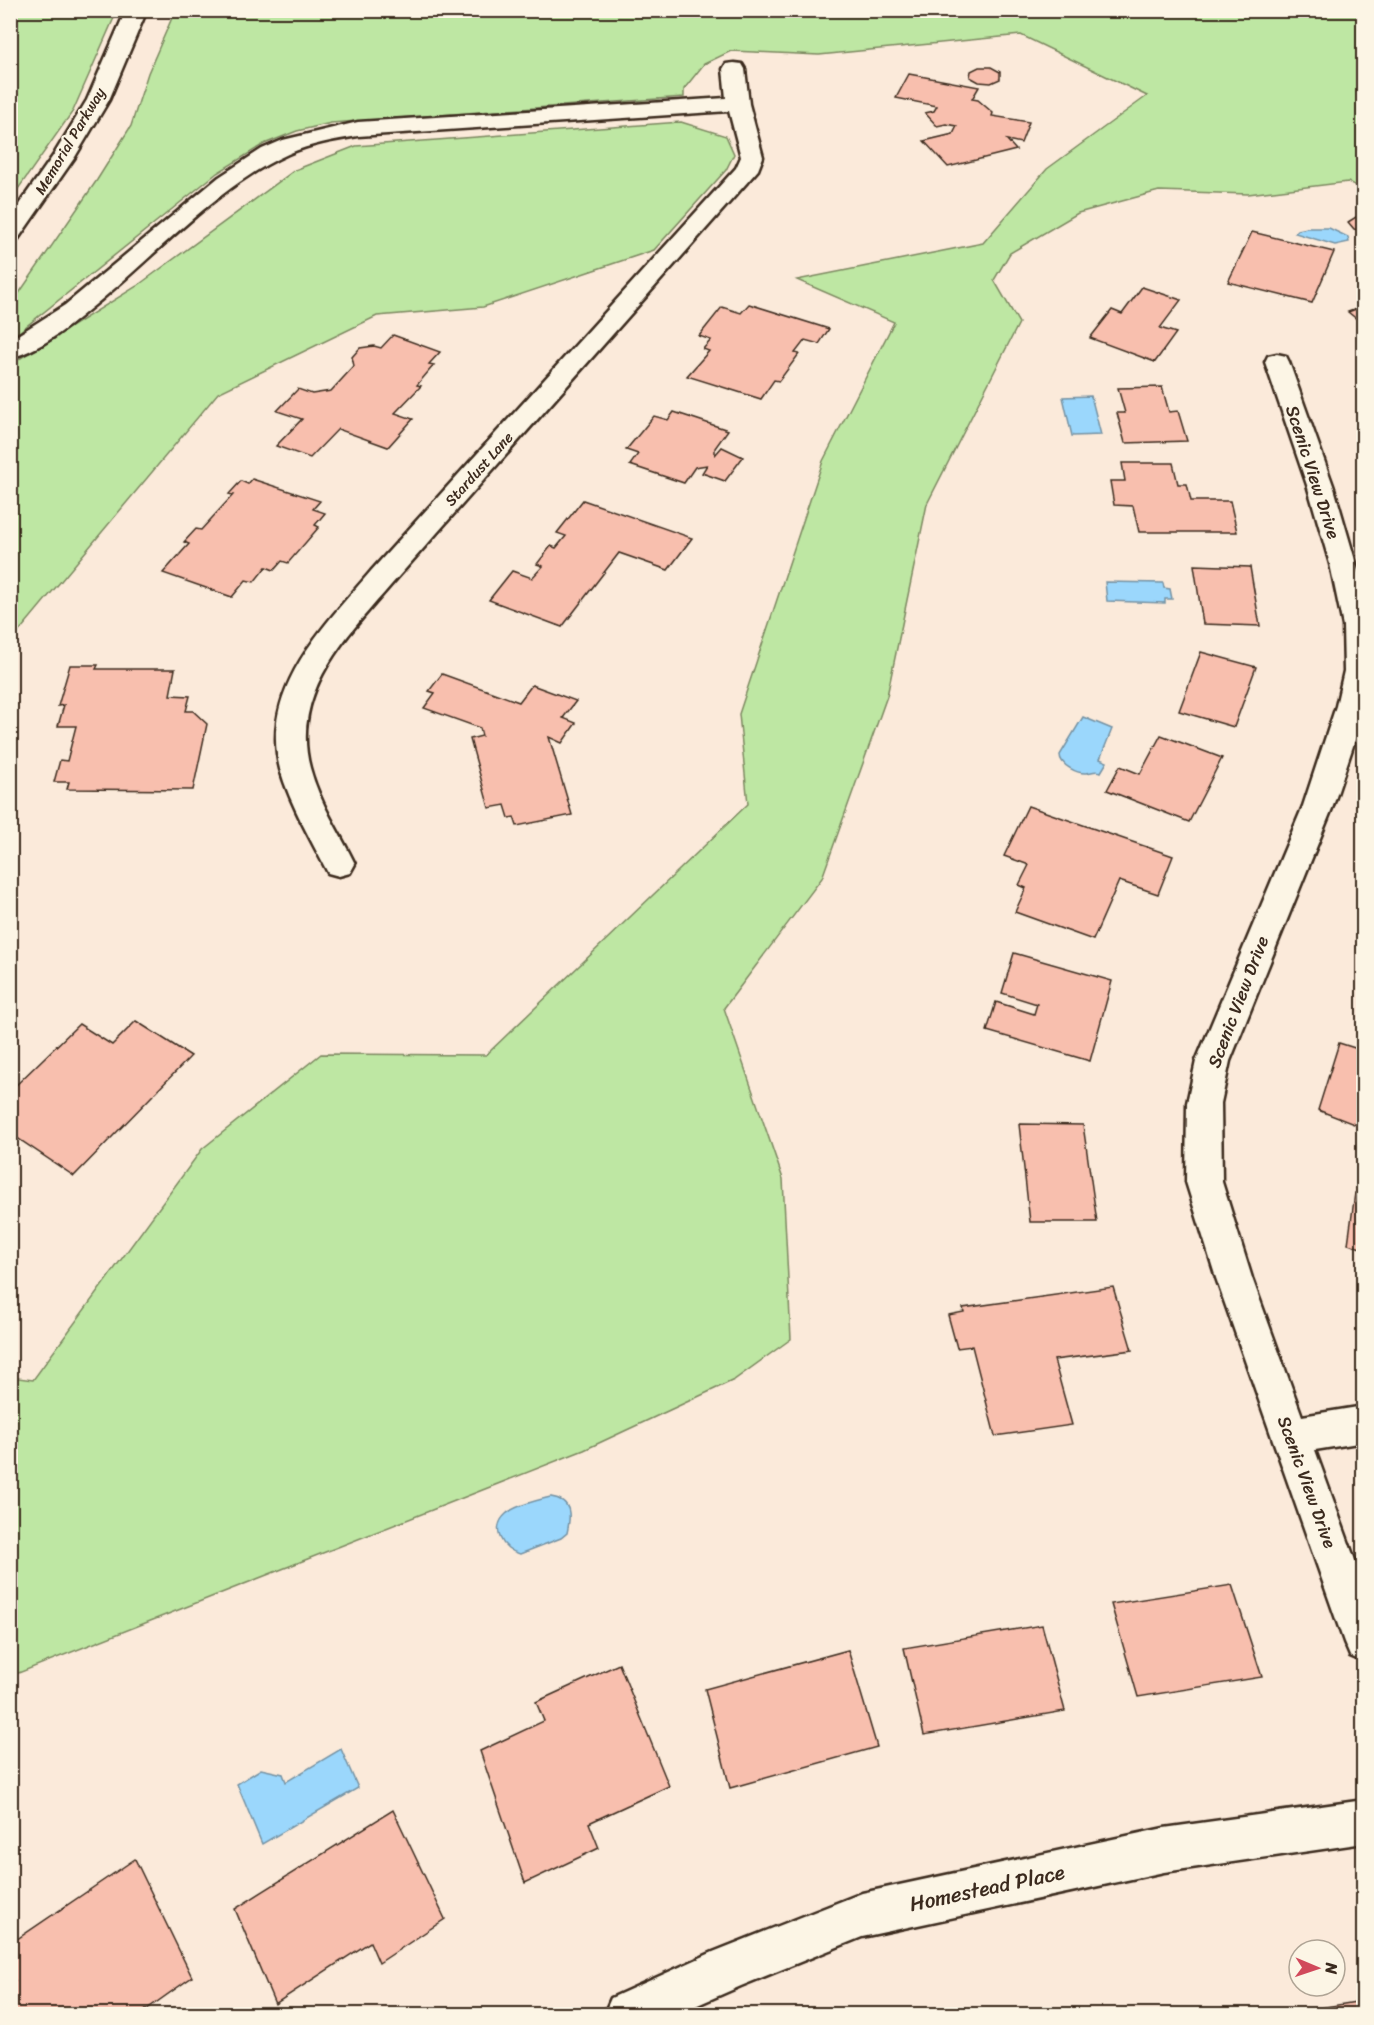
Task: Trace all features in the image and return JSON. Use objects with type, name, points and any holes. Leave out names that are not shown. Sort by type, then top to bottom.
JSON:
[{"type":"street","name":"Memorial Parkway","points":[[10,234],[64,157],[98,100],[137,10]]},
{"type":"street","name":"Stardust Lane","points":[[339,864],[296,770],[289,741],[294,707],[305,674],[328,642],[381,578],[747,170],[752,157],[738,104],[734,69]]},
{"type":"street","points":[[10,350],[33,339],[80,306],[222,185],[272,154],[310,138],[358,129],[738,104]]},
{"type":"street","name":"Scenic View Drive","points":[[1277,362],[1321,488],[1344,564],[1357,626],[1358,670],[1341,738],[1318,806],[1213,1061],[1204,1103],[1202,1143],[1204,1182],[1234,1278],[1364,1642]]},
{"type":"street","points":[[1290,1436],[1364,1424]]},
{"type":"street","name":"Homestead Place","points":[[627,2014],[729,1968],[862,1915],[1164,1850],[1364,1821]]},
{"type":"green space","points":[[11,10],[117,11],[73,111],[11,199]]},
{"type":"green space","points":[[175,11],[1363,11],[1363,189],[1348,182],[1248,194],[1159,191],[1078,213],[1010,253],[994,280],[1019,323],[927,504],[887,696],[822,878],[724,1008],[783,1179],[791,1339],[734,1380],[584,1450],[11,1676],[11,1377],[33,1380],[202,1149],[321,1054],[486,1055],[748,804],[739,714],[823,461],[894,322],[797,280],[983,243],[1047,169],[1147,96],[1021,35],[819,55],[731,51],[704,64],[684,89],[684,97],[331,123],[297,131],[264,144],[217,173],[19,332],[11,334],[11,305],[97,180],[131,126],[148,73]]},
{"type":"green space","points":[[681,122],[726,136],[734,154],[726,170],[654,250],[483,307],[377,316],[218,393],[11,641],[11,364],[137,286],[295,170],[356,146]]},
{"type":"water","points":[[1307,228],[1329,228],[1348,237],[1349,242],[1335,245],[1295,233]]},
{"type":"water","points":[[1091,396],[1101,435],[1072,436],[1063,397]]},
{"type":"water","points":[[1105,582],[1163,583],[1164,588],[1170,589],[1172,599],[1165,599],[1165,603],[1107,601]]},
{"type":"water","points":[[1083,717],[1112,729],[1100,759],[1107,762],[1101,772],[1079,772],[1070,768],[1061,759],[1060,755]]},
{"type":"water","points":[[551,1497],[563,1501],[568,1509],[567,1533],[561,1538],[520,1554],[508,1548],[500,1538],[499,1532],[501,1520],[506,1514],[527,1503]]},
{"type":"water","points":[[341,1749],[358,1788],[262,1844],[237,1784],[261,1769],[283,1774],[286,1782]]},
{"type":"building","points":[[979,67],[991,67],[1000,72],[1000,79],[991,83],[979,82],[970,77],[971,71]]},
{"type":"building","points":[[909,74],[979,87],[972,99],[978,100],[993,113],[992,116],[1029,122],[1021,143],[1007,140],[1016,150],[948,167],[924,141],[953,134],[957,126],[946,124],[937,126],[925,113],[934,111],[937,106],[896,98]]},
{"type":"building","points":[[1356,217],[1364,218],[1364,231],[1354,229],[1348,222]]},
{"type":"building","points":[[1252,232],[1334,252],[1312,303],[1228,282]]},
{"type":"building","points":[[1142,287],[1181,300],[1160,328],[1176,333],[1155,362],[1090,338],[1112,310],[1122,314]]},
{"type":"building","points":[[749,304],[829,329],[819,344],[805,340],[795,353],[799,354],[779,381],[774,380],[761,399],[687,376],[709,351],[703,349],[711,340],[699,336],[722,307],[741,313]]},
{"type":"building","points":[[1364,306],[1364,325],[1348,312]]},
{"type":"building","points":[[393,335],[440,352],[429,364],[434,365],[417,385],[421,386],[395,413],[413,419],[388,447],[338,429],[310,458],[276,446],[302,419],[277,411],[298,389],[312,394],[331,391],[354,366],[352,357],[360,348],[374,346],[381,348]]},
{"type":"building","points":[[1162,387],[1169,412],[1178,411],[1187,441],[1125,443],[1117,413],[1125,413],[1118,388]]},
{"type":"building","points":[[674,412],[728,430],[715,448],[715,455],[722,447],[743,457],[725,481],[702,473],[707,465],[695,467],[684,483],[630,465],[638,454],[626,450],[654,416],[668,420]]},
{"type":"building","points":[[1122,463],[1173,463],[1178,484],[1187,484],[1191,501],[1230,501],[1237,532],[1139,532],[1133,506],[1114,505],[1110,481],[1125,481]]},
{"type":"building","points":[[252,479],[320,501],[313,509],[325,513],[315,525],[319,527],[288,563],[282,561],[274,570],[266,567],[254,582],[246,580],[232,597],[163,573],[189,544],[184,542],[196,529],[201,530],[233,495],[229,494],[241,481],[248,484]]},
{"type":"building","points":[[583,500],[692,538],[668,570],[619,553],[562,627],[489,600],[512,571],[532,578],[543,566],[537,564],[551,546],[556,548],[566,536],[557,533]]},
{"type":"building","points":[[1194,565],[1250,567],[1260,626],[1203,624]]},
{"type":"building","points":[[1201,652],[1256,667],[1234,727],[1179,711]]},
{"type":"building","points":[[70,665],[98,665],[96,669],[175,669],[170,695],[190,696],[186,711],[193,711],[207,724],[193,790],[67,789],[69,782],[54,782],[60,760],[67,761],[76,726],[58,726],[64,705],[58,706]]},
{"type":"building","points":[[442,674],[519,702],[532,685],[576,701],[563,718],[576,723],[562,743],[549,737],[572,815],[517,826],[514,817],[509,818],[505,805],[489,808],[470,739],[482,736],[480,728],[424,708],[435,693],[429,691]]},
{"type":"building","points":[[1161,735],[1222,758],[1189,822],[1107,790],[1120,766],[1140,774]]},
{"type":"building","points":[[1028,806],[1173,856],[1158,894],[1119,881],[1093,940],[1015,912],[1026,888],[1019,885],[1029,865],[1004,856]]},
{"type":"building","points":[[1014,953],[1112,981],[1090,1061],[987,1031],[996,1002],[1034,1014],[1037,1004],[1002,993]]},
{"type":"building","points":[[136,1021],[191,1056],[74,1176],[10,1133],[10,1091],[79,1024],[112,1045]]},
{"type":"building","points":[[1361,1037],[1364,1037],[1364,1128],[1318,1110],[1339,1043],[1358,1049]]},
{"type":"building","points":[[1019,1124],[1083,1125],[1097,1222],[1030,1222]]},
{"type":"building","points":[[1355,1193],[1364,1195],[1364,1249],[1348,1244]]},
{"type":"building","points":[[1113,1287],[1132,1350],[1054,1360],[1072,1425],[995,1436],[972,1346],[957,1348],[948,1315],[964,1312],[963,1308]]},
{"type":"building","points":[[1232,1585],[1262,1677],[1138,1697],[1111,1604]]},
{"type":"building","points":[[1042,1625],[1065,1711],[924,1735],[904,1648]]},
{"type":"building","points":[[848,1650],[877,1747],[730,1788],[705,1689]]},
{"type":"building","points":[[619,1664],[669,1786],[589,1823],[599,1848],[525,1883],[480,1751],[544,1721],[536,1702]]},
{"type":"building","points":[[393,1810],[445,1919],[379,1963],[370,1942],[275,2004],[235,1909]]},
{"type":"building","points":[[135,1859],[192,1977],[140,2014],[10,2014],[10,1984],[15,1981],[10,1970],[10,1944]]},
{"type":"building","points":[[1364,2001],[1364,2014],[1283,2014],[1356,2002]]}]
